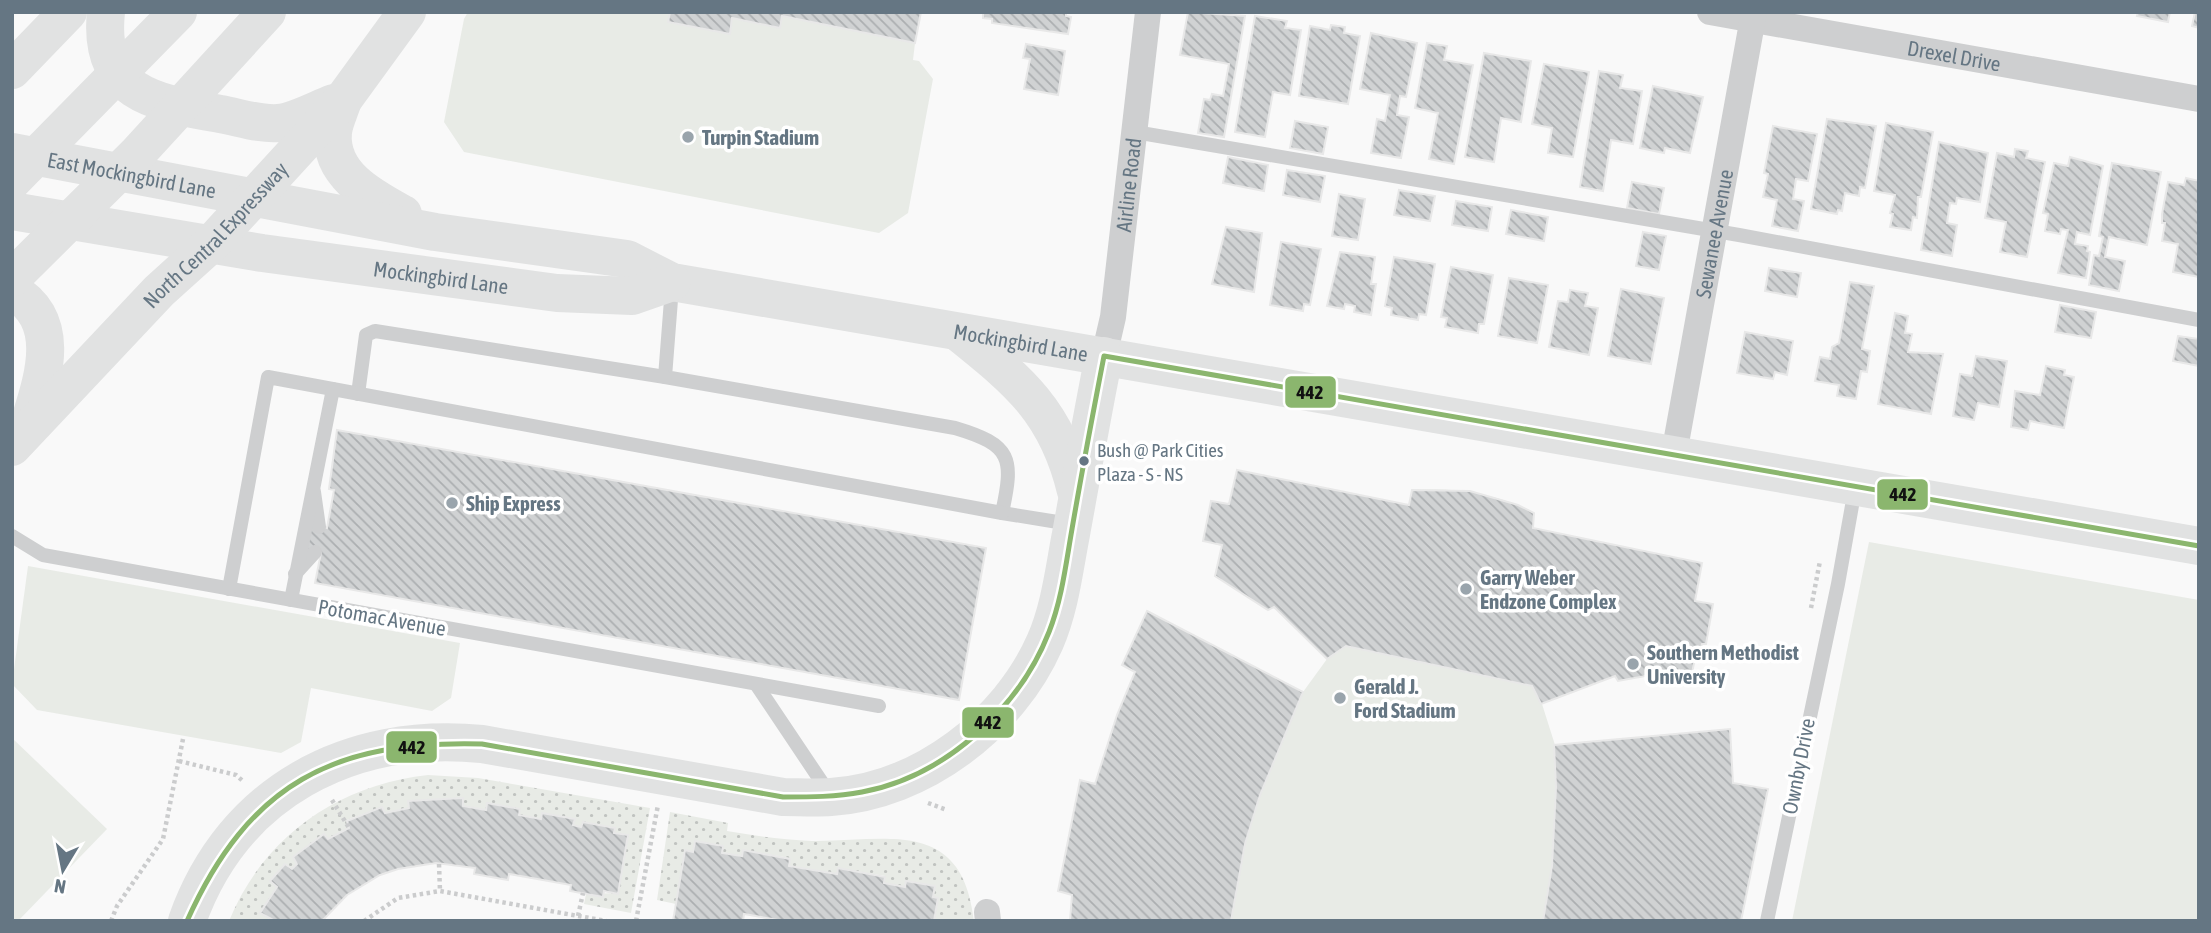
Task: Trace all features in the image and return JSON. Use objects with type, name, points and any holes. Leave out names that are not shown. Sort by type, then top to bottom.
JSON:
[{"type":"main road","points":[[12,70],[68,12]]},
{"type":"main road","points":[[12,181],[178,12]]},
{"type":"main road","points":[[12,278],[146,145],[267,12]]},
{"type":"main road","name":"North Central Expressway","points":[[19,440],[159,291],[210,245],[253,195],[343,100],[407,12]]},
{"type":"main road","points":[[105,21],[115,71],[136,92],[161,104],[278,123],[343,100]]},
{"type":"main road","points":[[343,100],[333,132],[336,152],[347,176],[358,189],[435,232]]},
{"type":"main road","name":"East Mockingbird Lane","points":[[12,152],[253,195]]},
{"type":"main road","name":"Mockingbird Lane","points":[[253,195],[435,232],[627,260],[672,282],[2199,546]]},
{"type":"main road","points":[[12,211],[210,245]]},
{"type":"main road","name":"Mockingbird Lane","points":[[210,245],[557,293],[632,296],[672,282]]},
{"type":"main road","points":[[12,291],[27,299],[41,318],[46,350],[42,380],[19,440]]},
{"type":"main road","points":[[958,331],[1002,367],[1051,421],[1068,459],[1075,512]]},
{"type":"main road","points":[[187,921],[205,878],[224,849],[244,824],[272,799],[328,766],[390,745],[448,741],[482,744],[783,797],[832,797],[875,789],[923,769],[982,730],[1029,673],[1045,640],[1060,596],[1104,356]]},
{"type":"street","name":"Airline Road","points":[[1104,356],[1113,317],[1148,12]]},
{"type":"street","name":"Drexel Drive","points":[[1710,12],[1753,16],[2199,99]]},
{"type":"street","name":"Sewanee Avenue","points":[[1674,454],[1753,16]]},
{"type":"lane","points":[[1135,132],[1714,231],[2199,320]]},
{"type":"lane","points":[[665,377],[672,282]]},
{"type":"lane","points":[[358,394],[366,335],[374,331],[665,377],[955,428],[987,437],[1005,456],[1009,480],[1002,513]]},
{"type":"lane","points":[[229,589],[268,377],[1002,513],[1075,512]]},
{"type":"lane","points":[[290,600],[333,390]]},
{"type":"lane","points":[[313,480],[319,527]]},
{"type":"lane","name":"Ownby Drive","points":[[1767,921],[1838,584],[1855,488]]},
{"type":"lane","name":"Potomac Avenue","points":[[12,536],[43,555],[879,706]]},
{"type":"lane","points":[[295,574],[315,552]]},
{"type":"lane","points":[[756,684],[832,797]]},
{"type":"path","points":[[111,921],[117,906],[163,839],[183,739]]},
{"type":"path","points":[[179,761],[236,775],[250,787]]},
{"type":"path","points":[[329,796],[349,828]]},
{"type":"path","points":[[635,921],[660,796]]},
{"type":"path","points":[[439,864],[440,891]]},
{"type":"path","points":[[364,921],[398,898],[440,891],[606,921]]},
{"type":"path","points":[[578,916],[583,893]]},
{"type":"shaded area","name":"Turpin Stadium","points":[[468,12],[670,12],[730,33],[732,18],[780,28],[782,16],[915,43],[913,60],[919,61],[933,79],[908,213],[879,233],[464,152],[444,122],[464,19]]},
{"type":"shaded area","name":"Gerald J. Ford Stadium","points":[[1237,470],[1409,505],[1412,490],[1459,491],[1490,496],[1534,513],[1533,528],[1695,601],[1713,604],[1706,644],[1702,644],[1700,653],[1696,653],[1691,679],[1678,677],[1678,671],[1618,681],[1614,676],[1542,704],[1555,745],[1730,729],[1741,921],[1070,921],[1072,895],[1058,891],[1080,780],[1095,783],[1117,715],[1135,672],[1122,665],[1147,611],[1303,692],[1327,659],[1274,607],[1268,610],[1215,576],[1222,546],[1203,541],[1211,501],[1229,504]]},
{"type":"shaded area","points":[[1869,542],[2199,600],[2199,921],[1792,921]]},
{"type":"shaded area","points":[[28,566],[460,643],[451,698],[432,711],[311,688],[301,742],[281,753],[37,710],[12,684]]},
{"type":"shaded area","points":[[12,738],[107,829],[18,921],[12,921]]},
{"type":"shaded area","points":[[428,775],[478,778],[650,808],[631,913],[584,904],[586,894],[618,893],[628,835],[614,833],[615,828],[583,822],[581,827],[573,825],[574,820],[542,813],[541,819],[519,815],[520,809],[488,803],[486,810],[463,806],[462,798],[409,801],[409,808],[385,813],[382,807],[347,820],[349,828],[328,839],[324,835],[293,857],[297,864],[292,869],[285,864],[271,881],[277,887],[260,913],[269,918],[268,921],[229,921],[262,864],[284,840],[308,820],[335,803],[364,790]]},
{"type":"shaded area","points":[[670,812],[728,823],[727,831],[770,838],[812,841],[893,839],[916,842],[937,850],[954,864],[967,887],[974,921],[934,921],[938,899],[933,897],[934,886],[906,881],[905,887],[884,883],[885,876],[838,868],[837,874],[789,866],[790,858],[744,850],[742,856],[722,853],[723,846],[696,841],[693,852],[685,851],[676,904],[657,900]]},
{"type":"building","points":[[670,12],[921,12],[915,43],[782,16],[780,28],[732,18],[730,34],[668,22]]},
{"type":"building","points":[[983,12],[1066,12],[1066,16],[1071,17],[1068,34],[992,23],[992,19],[983,18]]},
{"type":"building","points":[[1188,12],[1245,16],[1224,137],[1198,133],[1204,99],[1210,100],[1212,94],[1223,96],[1229,64],[1180,55]]},
{"type":"building","points":[[2138,12],[2170,12],[2168,22],[2137,16]]},
{"type":"building","points":[[2195,12],[2199,12],[2199,28],[2192,26]]},
{"type":"building","points":[[1255,16],[1287,21],[1285,28],[1301,30],[1290,95],[1273,92],[1265,137],[1235,132]]},
{"type":"building","points":[[1331,25],[1345,27],[1344,33],[1360,36],[1348,104],[1299,96],[1310,26],[1330,30]]},
{"type":"building","points":[[1371,33],[1417,43],[1406,97],[1400,96],[1397,115],[1409,117],[1401,158],[1371,153],[1377,119],[1385,121],[1390,95],[1360,89]]},
{"type":"building","points":[[1427,43],[1447,46],[1444,60],[1473,65],[1454,164],[1429,159],[1438,113],[1415,108]]},
{"type":"building","points":[[1026,44],[1065,51],[1058,95],[1024,89],[1030,59],[1023,58]]},
{"type":"building","points":[[1484,53],[1531,61],[1521,122],[1501,118],[1494,162],[1465,157]]},
{"type":"building","points":[[1544,64],[1589,72],[1573,157],[1548,153],[1552,128],[1532,124]]},
{"type":"building","points":[[1599,71],[1623,75],[1620,88],[1642,91],[1633,144],[1611,140],[1603,191],[1580,187]]},
{"type":"building","points":[[1653,86],[1703,97],[1690,153],[1665,148],[1664,153],[1640,148]]},
{"type":"building","points":[[1827,119],[1876,126],[1865,188],[1860,187],[1859,196],[1845,193],[1842,211],[1838,210],[1837,214],[1811,209]]},
{"type":"building","points":[[1295,121],[1328,127],[1323,154],[1290,148]]},
{"type":"building","points":[[1886,123],[1933,132],[1921,197],[1918,197],[1917,218],[1913,217],[1911,230],[1890,227],[1893,214],[1890,213],[1895,195],[1874,191]]},
{"type":"building","points":[[1773,126],[1817,134],[1808,181],[1796,179],[1793,199],[1804,201],[1798,231],[1772,226],[1777,200],[1763,197],[1768,174],[1764,173]]},
{"type":"building","points":[[1939,142],[1988,153],[1980,202],[1957,198],[1956,204],[1950,203],[1947,223],[1957,225],[1952,256],[1921,250]]},
{"type":"building","points":[[2015,149],[2028,151],[2026,158],[2045,162],[2027,257],[2000,252],[2006,222],[1985,218],[1997,153],[2014,157]]},
{"type":"building","points":[[1228,157],[1268,165],[1264,191],[1223,183]]},
{"type":"building","points":[[2070,157],[2103,166],[2090,235],[2077,232],[2075,244],[2088,246],[2087,251],[2090,252],[2086,278],[2058,273],[2068,230],[2061,229],[2060,234],[2045,231],[2048,214],[2043,213],[2054,163],[2068,166]]},
{"type":"building","points":[[2112,163],[2161,172],[2147,245],[2109,237],[2105,257],[2125,261],[2119,291],[2089,285],[2094,255],[2099,256],[2103,237],[2099,236]]},
{"type":"building","points":[[1287,170],[1325,176],[1320,202],[1283,195]]},
{"type":"building","points":[[2186,178],[2199,181],[2199,277],[2173,272],[2178,244],[2162,241],[2165,223],[2162,223],[2162,214],[2168,182],[2184,185]]},
{"type":"building","points":[[1632,182],[1664,188],[1659,214],[1627,208]]},
{"type":"building","points":[[1399,190],[1435,196],[1430,221],[1394,215]]},
{"type":"building","points":[[1339,194],[1365,199],[1358,240],[1332,236]]},
{"type":"building","points":[[1456,201],[1492,207],[1488,231],[1452,225]]},
{"type":"building","points":[[1511,210],[1548,217],[1544,241],[1506,234]]},
{"type":"building","points":[[1226,227],[1262,233],[1254,292],[1212,284]]},
{"type":"building","points":[[1643,232],[1666,236],[1659,270],[1636,266]]},
{"type":"building","points":[[1281,242],[1321,249],[1310,305],[1304,304],[1303,311],[1270,305]]},
{"type":"building","points":[[1340,252],[1375,257],[1371,284],[1376,284],[1371,315],[1354,312],[1355,306],[1345,304],[1344,309],[1327,306]]},
{"type":"building","points":[[1394,257],[1435,264],[1426,315],[1419,314],[1418,320],[1391,315],[1392,308],[1385,306]]},
{"type":"building","points":[[1451,267],[1493,275],[1484,324],[1479,324],[1478,333],[1445,327],[1447,318],[1441,317]]},
{"type":"building","points":[[1769,268],[1801,273],[1797,297],[1765,291]]},
{"type":"building","points":[[1509,278],[1548,285],[1537,343],[1498,336]]},
{"type":"building","points":[[1850,282],[1874,286],[1862,349],[1870,351],[1867,372],[1861,371],[1856,399],[1837,396],[1839,385],[1815,381],[1820,357],[1830,359],[1832,347],[1839,343]]},
{"type":"building","points":[[1621,289],[1664,298],[1651,364],[1608,356]]},
{"type":"building","points":[[1570,290],[1588,293],[1585,306],[1598,308],[1589,355],[1549,347],[1558,301],[1568,302]]},
{"type":"building","points":[[2060,305],[2096,312],[2091,338],[2055,332]]},
{"type":"building","points":[[1895,313],[1908,316],[1905,333],[1912,334],[1908,352],[1943,354],[1931,414],[1878,404]]},
{"type":"building","points":[[1745,332],[1793,341],[1787,375],[1775,372],[1773,379],[1737,373]]},
{"type":"building","points":[[2178,336],[2199,339],[2199,366],[2173,361]]},
{"type":"building","points":[[1976,356],[2007,361],[1999,407],[1978,403],[1974,420],[1953,416],[1960,374],[1972,376]]},
{"type":"building","points":[[2046,366],[2065,370],[2064,375],[2074,377],[2064,428],[2030,421],[2028,430],[2011,427],[2015,391],[2040,395]]},
{"type":"building","points":[[337,430],[986,548],[959,700],[315,583],[321,553],[304,549],[309,524],[327,528],[334,490],[329,489]]},
{"type":"building","name":"Garry Weber Endzone Complex","points":[[1237,470],[1409,505],[1412,490],[1470,491],[1518,505],[1534,513],[1533,528],[1702,563],[1695,601],[1713,604],[1706,644],[1702,644],[1700,653],[1696,652],[1691,679],[1678,677],[1679,670],[1618,681],[1615,676],[1541,704],[1532,686],[1346,646],[1327,659],[1274,607],[1268,610],[1215,576],[1222,545],[1203,541],[1211,501],[1229,504]]},
{"type":"building","points":[[1147,611],[1303,692],[1260,795],[1245,844],[1231,921],[1070,921],[1072,895],[1058,891],[1080,780],[1095,784],[1117,715],[1135,672],[1122,665]]},
{"type":"building","points":[[1730,729],[1733,783],[1768,789],[1741,921],[1543,921],[1552,866],[1556,787],[1554,745]]},
{"type":"building","points":[[463,798],[463,806],[486,810],[487,803],[520,809],[519,815],[541,819],[542,813],[575,819],[573,825],[581,827],[583,822],[615,828],[614,833],[628,835],[618,894],[604,891],[603,897],[570,891],[571,885],[509,874],[508,880],[474,874],[475,868],[436,863],[380,875],[347,895],[322,921],[275,921],[260,913],[277,887],[270,881],[285,864],[292,869],[297,864],[293,857],[324,834],[328,839],[349,828],[347,821],[382,807],[385,813],[409,808],[408,801]]},
{"type":"building","points":[[695,841],[723,846],[722,853],[742,856],[743,850],[790,859],[789,866],[837,874],[838,868],[885,877],[884,883],[905,887],[906,881],[935,886],[933,897],[938,898],[934,921],[784,921],[744,914],[743,921],[673,921],[685,850],[693,852]]},
{"type":"transit line","name":"442","points":[[187,921],[211,874],[238,835],[269,803],[302,779],[340,762],[382,751],[429,745],[482,744],[783,797],[833,796],[862,792],[922,772],[975,735],[998,713],[1019,687],[1049,632],[1063,581],[1104,356],[2199,546]]},
{"type":"place","name":"Turpin Stadium","points":[[688,137]]},
{"type":"place","name":"Bush @ Park Cities Plaza - S - NS","points":[[1084,461]]},
{"type":"place","name":"Ship Express","points":[[452,503]]},
{"type":"place","name":"Garry Weber Endzone Complex","points":[[1466,589]]},
{"type":"place","name":"Southern Methodist University","points":[[1633,664]]},
{"type":"place","name":"Gerald J. Ford Stadium","points":[[1340,698]]}]
